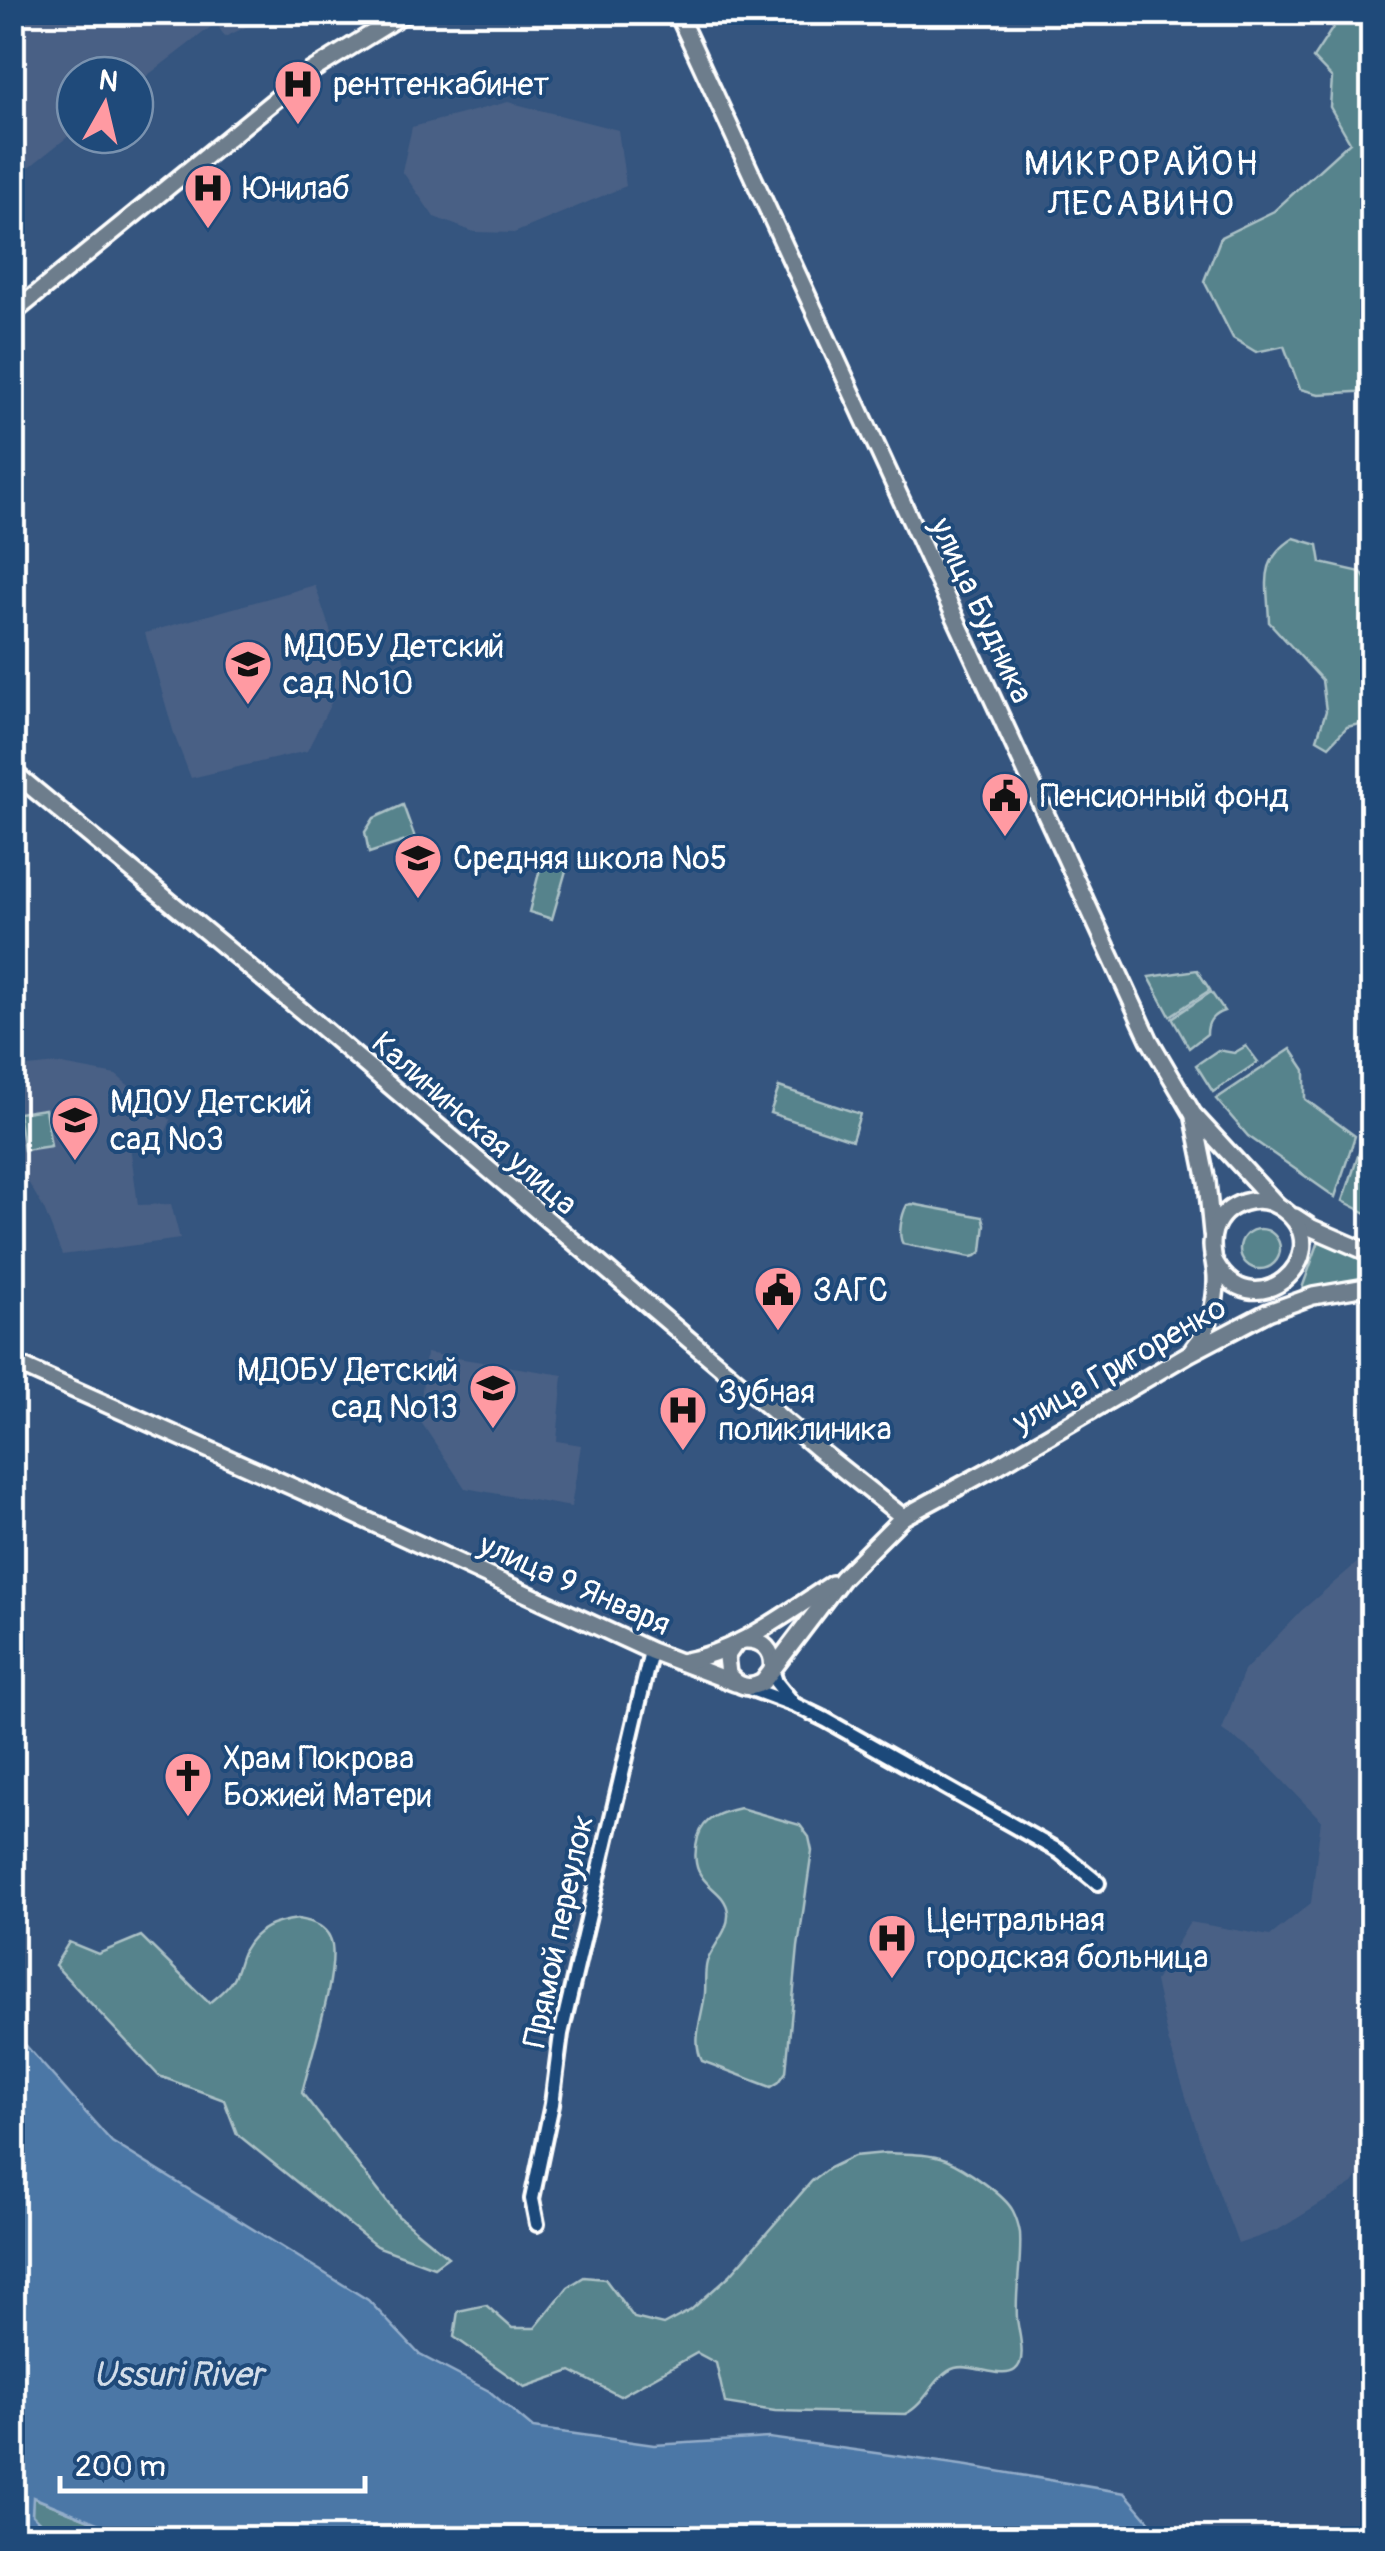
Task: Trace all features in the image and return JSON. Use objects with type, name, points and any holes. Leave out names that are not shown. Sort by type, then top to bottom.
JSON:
[{"type":"main road","points":[[12,314],[308,72],[407,12]]},
{"type":"main road","name":"улица Будника","points":[[677,12],[1149,1039],[1192,1114],[1284,1209],[1312,1228],[1372,1254]]},
{"type":"main road","name":"Калининская улица","points":[[12,771],[902,1516]]},
{"type":"main road","points":[[1190,1353],[1201,1340],[1212,1313],[1215,1290],[1207,1182],[1192,1114]]},
{"type":"main road","points":[[1263,1200],[1284,1209],[1298,1226],[1302,1241],[1296,1270],[1285,1281],[1258,1291],[1230,1282],[1220,1271],[1213,1249],[1214,1228],[1222,1216],[1248,1201],[1263,1200]]},
{"type":"main road","name":"улица Григоренко","points":[[842,1578],[902,1516],[997,1466],[1190,1353],[1261,1315],[1313,1296],[1372,1286]]},
{"type":"main road","points":[[1272,1288],[1313,1296]]},
{"type":"main road","points":[[1261,1315],[1272,1288]]},
{"type":"main road","name":"улица 9 Января","points":[[12,1362],[651,1651],[740,1686]]},
{"type":"main road","points":[[682,1662],[712,1655],[739,1642],[842,1578]]},
{"type":"main road","points":[[772,1670],[769,1649],[756,1640],[739,1642],[729,1650],[726,1666],[733,1680],[740,1686],[764,1682],[842,1578]]},
{"type":"street","name":"Прямой переулок","points":[[538,2224],[532,2199],[552,2104],[561,2034],[651,1651]]},
{"type":"street","points":[[772,1670],[776,1682],[795,1705]]},
{"type":"street","name":"улица 9 Января","points":[[740,1686],[826,1720],[1060,1852],[1098,1884]]},
{"type":"shaded area","points":[[275,12],[225,37],[216,23],[155,70],[155,55],[55,55],[55,147],[13,180],[12,15]]},
{"type":"shaded area","points":[[508,102],[618,130],[626,186],[514,233],[474,232],[434,217],[402,171],[412,127]]},
{"type":"shaded area","name":"МДОБУ Детский сад №10","points":[[315,585],[345,675],[307,751],[191,778],[145,633]]},
{"type":"shaded area","name":"МДОУ Детский сад №3","points":[[57,1064],[116,1075],[171,1120],[165,1134],[129,1138],[138,1205],[171,1204],[180,1239],[62,1255],[44,1209],[13,1156],[12,1083],[28,1067]]},
{"type":"shaded area","name":"МДОБУ Детский сад №13","points":[[426,1353],[563,1375],[557,1441],[581,1445],[571,1507],[465,1488],[419,1419]]},
{"type":"shaded area","points":[[1372,1550],[1372,2157],[1353,2184],[1278,2230],[1238,2244],[1168,2040],[1155,1981],[1190,1922],[1270,1936],[1311,1903],[1321,1820],[1256,1753],[1222,1730],[1244,1671],[1301,1611]]},
{"type":"green space","points":[[1343,12],[1372,13],[1372,391],[1319,394],[1300,389],[1284,346],[1256,352],[1233,338],[1204,281],[1221,237],[1274,211],[1350,142],[1330,107],[1332,78],[1313,58]]},
{"type":"green space","points":[[1294,538],[1318,545],[1321,563],[1361,572],[1372,589],[1372,721],[1347,727],[1329,746],[1317,739],[1326,711],[1322,680],[1269,622],[1270,564]]},
{"type":"green space","points":[[403,805],[415,838],[369,853],[365,832],[374,818]]},
{"type":"green space","points":[[547,853],[569,860],[552,919],[529,912]]},
{"type":"green space","points":[[1197,970],[1210,990],[1170,1016],[1149,977]]},
{"type":"green space","points":[[1211,992],[1224,1011],[1213,1017],[1207,1034],[1189,1048],[1172,1018]]},
{"type":"green space","points":[[1246,1046],[1258,1062],[1213,1092],[1196,1065],[1218,1050],[1234,1053]]},
{"type":"green space","points":[[1291,1049],[1305,1070],[1305,1099],[1355,1136],[1335,1197],[1248,1136],[1216,1099]]},
{"type":"green space","points":[[779,1087],[860,1114],[852,1140],[770,1113]]},
{"type":"green space","points":[[45,1109],[51,1146],[24,1150],[18,1113]]},
{"type":"green space","points":[[1363,1141],[1372,1143],[1372,1216],[1343,1201]]},
{"type":"green space","points":[[907,1205],[983,1217],[982,1251],[971,1257],[903,1244],[902,1219]]},
{"type":"green space","points":[[1260,1229],[1274,1235],[1280,1249],[1274,1263],[1260,1269],[1246,1263],[1240,1249],[1246,1235]]},
{"type":"green space","points":[[1319,1241],[1372,1262],[1372,1282],[1301,1291]]},
{"type":"green space","points":[[740,1808],[800,1825],[809,1837],[812,1851],[786,2072],[771,2087],[702,2061],[698,2045],[707,1962],[724,1931],[728,1912],[697,1866],[698,1837],[709,1820]]},
{"type":"green space","points":[[298,1919],[325,1930],[333,1951],[323,2014],[302,2093],[398,2216],[448,2257],[434,2267],[376,2246],[237,2134],[224,2100],[159,2076],[55,1965],[69,1942],[98,1954],[141,1936],[209,2003],[230,1983],[254,1936],[274,1924]]},
{"type":"green space","points":[[885,2153],[946,2160],[983,2182],[1013,2211],[1020,2231],[1017,2318],[1022,2353],[1015,2370],[1003,2373],[955,2368],[905,2414],[775,2411],[725,2403],[716,2363],[697,2353],[620,2396],[571,2371],[525,2387],[454,2337],[458,2311],[486,2305],[512,2328],[535,2328],[568,2287],[584,2277],[605,2279],[634,2318],[663,2325],[691,2310],[730,2275],[812,2181],[854,2156]]},
{"type":"green space","points":[[32,2497],[134,2538],[55,2538],[32,2515]]},
{"type":"water","name":"Ussuri River","points":[[13,2031],[112,2142],[368,2300],[420,2355],[489,2391],[533,2428],[654,2445],[769,2438],[1125,2493],[1164,2538],[134,2538],[33,2497],[32,2515],[55,2538],[13,2538]]},
{"type":"place","name":"рентгенкабинет","points":[[298,126]]},
{"type":"place","name":"Юнилаб","points":[[208,230]]},
{"type":"place","name":"МДОБУ Детский сад №10","points":[[248,706]]},
{"type":"place","name":"Пенсионный фонд","points":[[1005,838]]},
{"type":"place","name":"Средняя школа №5","points":[[418,900]]},
{"type":"place","name":"МДОУ Детский сад №3","points":[[75,1162]]},
{"type":"place","name":"ЗАГС","points":[[778,1332]]},
{"type":"place","name":"МДОБУ Детский сад №13","points":[[493,1430]]},
{"type":"place","name":"Зубная поликлиника","points":[[683,1452]]},
{"type":"place","name":"Храм Покрова Божией Матери","points":[[188,1818]]},
{"type":"place","name":"Центральная городская больница","points":[[892,1980]]},
{"type":"district","name":"МИКРОРАЙОН ЛЕСАВИНО","points":[[1142,183]]}]
